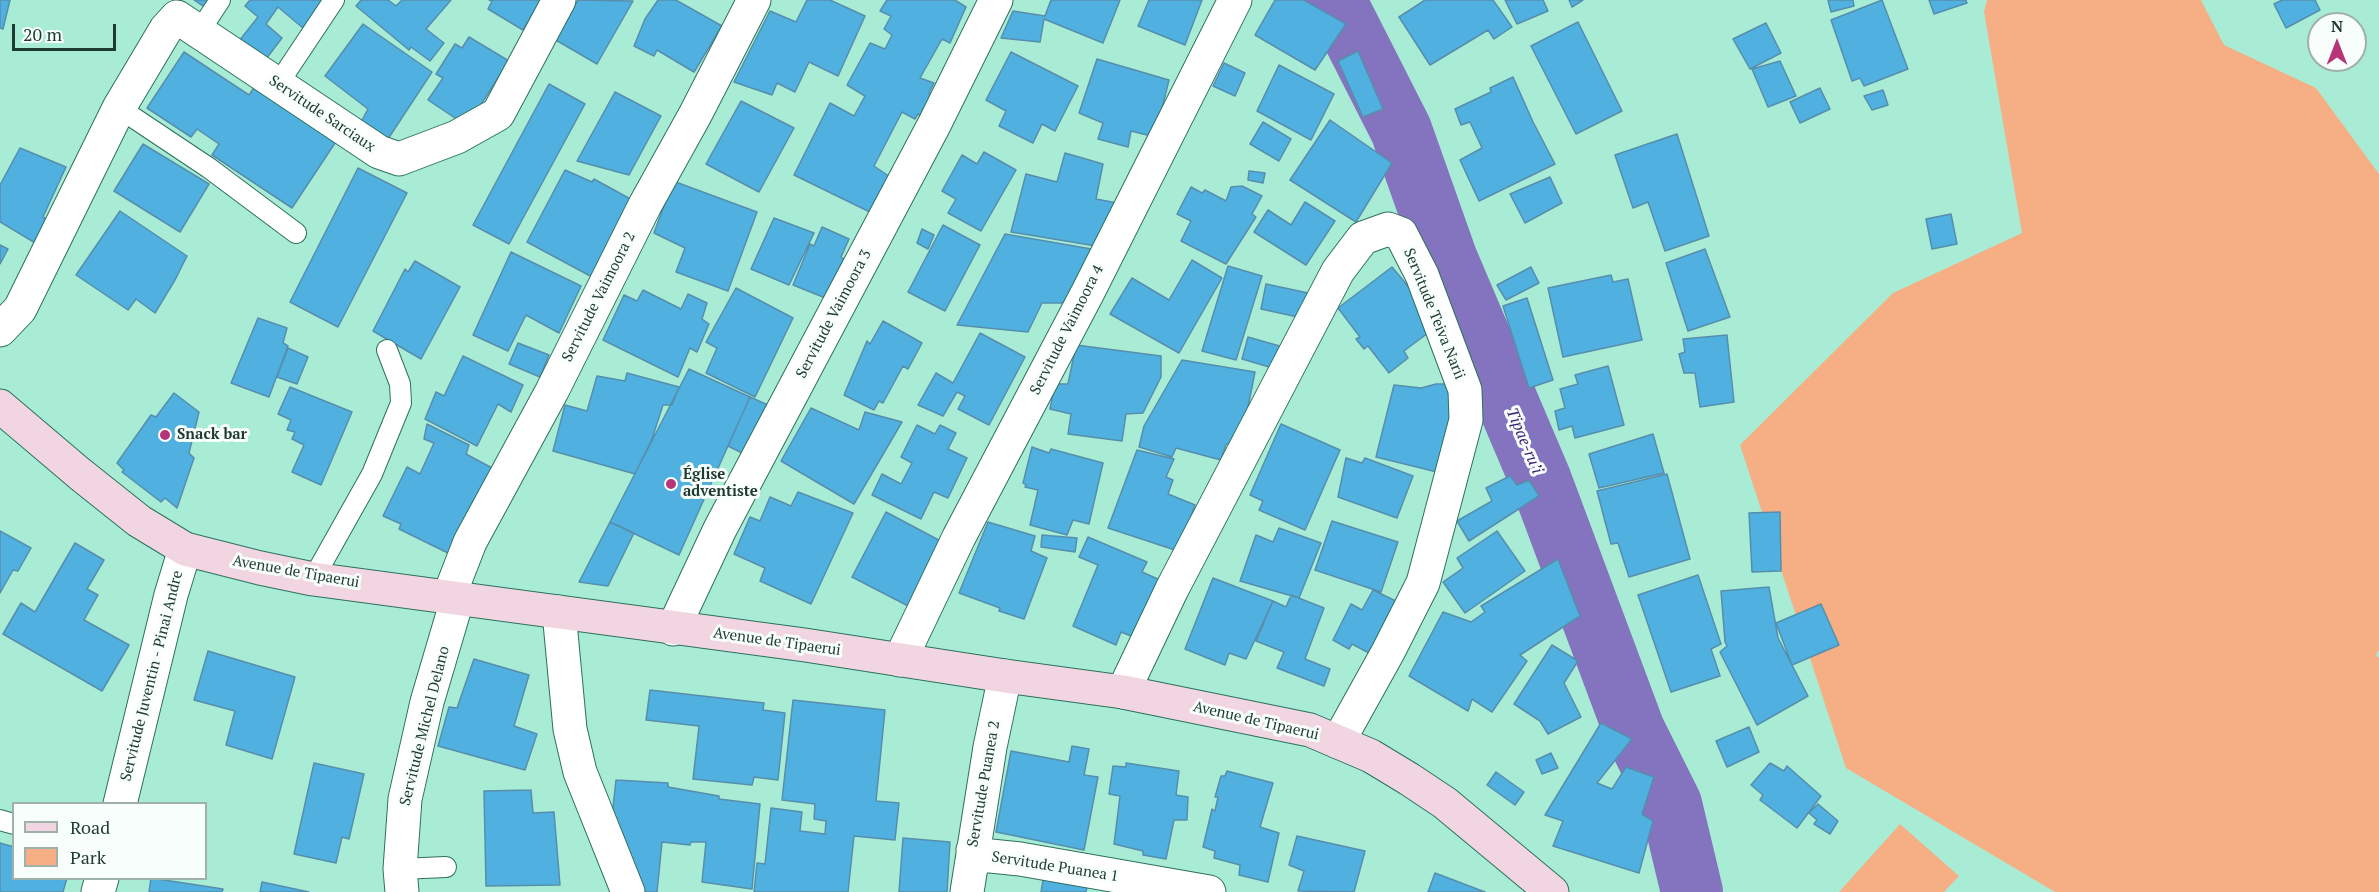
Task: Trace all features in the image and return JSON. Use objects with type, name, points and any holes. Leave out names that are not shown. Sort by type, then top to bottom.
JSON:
[{"type":"main road","name":"Avenue de Tipaerui","points":[[0,406],[131,514],[185,549],[260,568],[313,579],[805,645],[1123,692],[1240,718],[1310,730],[1371,756],[1445,803],[1552,892]]},
{"type":"street","name":"Servitude Sarciaux","points":[[0,330],[20,309],[119,108],[166,29],[177,17],[379,152],[399,159],[457,137],[498,114],[559,0]]},
{"type":"street","name":"Servitude Vaimoora 2","points":[[454,597],[470,542],[552,391],[645,205],[754,0]]},
{"type":"street","name":"Servitude Vaimoora 3","points":[[673,629],[720,530],[929,136],[996,0]]},
{"type":"street","name":"Servitude Vaimoora 4","points":[[900,660],[959,537],[1088,292],[1235,0]]},
{"type":"street","name":"Servitude Teiva Narii","points":[[1123,692],[1173,589],[1338,271],[1363,238],[1388,229],[1401,234],[1422,275],[1465,390],[1466,420],[1423,583],[1338,742]]},
{"type":"street","name":"Servitude Juventin - Pinai Andre","points":[[120,802],[165,618],[185,549]]},
{"type":"street","name":"Servitude Michel Delano","points":[[401,880],[405,799],[454,597]]},
{"type":"street","points":[[559,612],[570,729],[580,772],[628,892]]},
{"type":"street","name":"Servitude Puanea 2","points":[[967,892],[990,747],[1005,676]]},
{"type":"street","name":"Servitude Puanea 1","points":[[973,850],[981,855],[1209,892]]},
{"type":"lane","points":[[199,33],[220,0]]},
{"type":"lane","points":[[278,84],[334,0]]},
{"type":"lane","points":[[119,108],[209,168],[296,233]]},
{"type":"lane","points":[[313,579],[372,474],[401,403],[400,384],[387,350]]},
{"type":"lane","points":[[401,880],[446,867]]},
{"type":"green space","points":[[1987,0],[2201,0],[2224,45],[2316,88],[2379,174],[2379,650],[2376,655],[2379,658],[2379,892],[2055,892],[1846,768],[1740,445],[1893,293],[2022,233],[1984,12]]},
{"type":"green space","points":[[1900,824],[1959,876],[1944,892],[1839,892]]},
{"type":"building","points":[[0,0],[10,0],[3,29],[0,28]]},
{"type":"building","points":[[194,0],[212,0],[206,8]]},
{"type":"building","points":[[250,0],[326,0],[303,28],[278,7],[266,24],[282,38],[266,59],[239,41],[258,17],[245,6]]},
{"type":"building","points":[[361,0],[388,0],[396,6],[402,0],[451,0],[426,29],[444,43],[430,61],[411,47],[409,50],[356,6]]},
{"type":"building","points":[[489,0],[541,0],[523,30],[488,9],[492,1]]},
{"type":"building","points":[[578,0],[633,1],[597,64],[554,39]]},
{"type":"building","points":[[658,0],[676,0],[722,26],[694,72],[657,50],[654,56],[634,46],[645,19]]},
{"type":"building","points":[[807,0],[830,0],[865,16],[838,76],[809,62],[795,92],[777,83],[772,95],[734,82],[770,11],[796,22]]},
{"type":"building","points":[[887,0],[955,0],[966,7],[950,43],[942,39],[920,78],[934,83],[929,93],[942,99],[931,121],[918,114],[915,119],[902,112],[874,166],[893,179],[876,215],[794,175],[830,103],[854,116],[865,96],[847,85],[870,43],[885,49],[892,35],[884,29],[891,16],[880,11]]},
{"type":"building","points":[[1051,0],[1120,0],[1103,43],[1044,19],[1040,42],[1001,38],[1013,11],[1045,16]]},
{"type":"building","points":[[1149,0],[1202,0],[1185,45],[1138,26]]},
{"type":"building","points":[[1275,0],[1304,0],[1346,24],[1315,70],[1255,35]]},
{"type":"building","points":[[1425,0],[1493,0],[1512,27],[1494,39],[1488,30],[1430,65],[1399,17]]},
{"type":"building","points":[[1505,0],[1543,0],[1548,11],[1517,24]]},
{"type":"building","points":[[1569,0],[1583,0],[1572,7]]},
{"type":"building","points":[[1828,0],[1853,0],[1854,6],[1831,12]]},
{"type":"building","points":[[1882,0],[1908,69],[1864,86],[1860,78],[1852,81],[1831,20]]},
{"type":"building","points":[[1929,0],[1966,0],[1967,3],[1934,14]]},
{"type":"building","points":[[2282,0],[2315,0],[2320,10],[2307,12],[2307,17],[2286,28],[2274,4]]},
{"type":"building","points":[[1578,22],[1622,111],[1576,134],[1531,46]]},
{"type":"building","points":[[1766,23],[1781,53],[1750,69],[1733,39]]},
{"type":"building","points":[[363,24],[432,72],[386,142],[360,124],[368,109],[325,76]]},
{"type":"building","points":[[469,37],[509,61],[467,126],[428,100],[443,78],[436,74],[455,44],[462,48]]},
{"type":"building","points":[[1358,51],[1383,109],[1363,117],[1338,61]]},
{"type":"building","points":[[184,52],[249,95],[255,86],[337,140],[292,208],[212,155],[219,144],[197,129],[191,137],[147,108]]},
{"type":"building","points":[[1011,52],[1078,86],[1055,131],[1042,124],[1033,143],[999,126],[1006,111],[986,100]]},
{"type":"building","points":[[1097,59],[1169,80],[1155,137],[1131,131],[1128,147],[1098,139],[1103,123],[1079,113]]},
{"type":"building","points":[[1780,61],[1796,96],[1768,107],[1752,69]]},
{"type":"building","points":[[1224,63],[1245,73],[1235,96],[1213,86]]},
{"type":"building","points":[[1279,65],[1334,94],[1311,140],[1257,111]]},
{"type":"building","points":[[1513,77],[1555,164],[1479,201],[1460,160],[1482,148],[1470,122],[1461,125],[1455,109],[1491,92],[1490,88]]},
{"type":"building","points":[[549,84],[585,104],[509,244],[473,225]]},
{"type":"building","points":[[1820,88],[1830,109],[1800,123],[1790,102]]},
{"type":"building","points":[[1883,90],[1888,105],[1872,110],[1864,96]]},
{"type":"building","points":[[615,92],[661,116],[629,175],[577,161]]},
{"type":"building","points":[[741,101],[794,128],[759,192],[706,164]]},
{"type":"building","points":[[1330,120],[1392,163],[1356,222],[1290,180]]},
{"type":"building","points":[[1263,122],[1291,139],[1279,161],[1250,144]]},
{"type":"building","points":[[1677,134],[1709,236],[1665,251],[1648,202],[1633,208],[1615,155]]},
{"type":"building","points":[[143,144],[209,184],[180,232],[114,191]]},
{"type":"building","points":[[20,148],[66,167],[43,217],[48,220],[37,244],[0,222],[0,185]]},
{"type":"building","points":[[984,152],[1016,170],[981,231],[948,213],[956,199],[942,191],[962,155],[977,164]]},
{"type":"building","points":[[1065,153],[1103,164],[1096,199],[1117,203],[1102,247],[1011,232],[1026,174],[1057,182]]},
{"type":"building","points":[[358,168],[407,193],[338,327],[290,302]]},
{"type":"building","points":[[565,170],[592,182],[594,179],[634,201],[594,278],[527,242]]},
{"type":"building","points":[[1249,171],[1265,173],[1263,183],[1248,180]]},
{"type":"building","points":[[1550,177],[1562,203],[1525,223],[1510,194]]},
{"type":"building","points":[[673,181],[757,212],[728,291],[676,272],[685,248],[654,233]]},
{"type":"building","points":[[1242,186],[1262,196],[1252,214],[1256,217],[1226,264],[1181,241],[1191,221],[1177,214],[1191,187],[1202,193],[1205,190],[1226,201],[1231,187]]},
{"type":"building","points":[[1305,202],[1335,221],[1306,265],[1254,232],[1268,210],[1291,225]]},
{"type":"building","points":[[120,211],[187,256],[155,313],[136,299],[128,310],[76,275]]},
{"type":"building","points":[[1951,214],[1957,244],[1932,249],[1926,219]]},
{"type":"building","points":[[774,218],[814,233],[789,285],[751,269]]},
{"type":"building","points":[[943,225],[980,245],[945,311],[908,292]]},
{"type":"building","points":[[822,227],[849,239],[841,257],[845,260],[828,299],[793,285],[810,244],[814,246]]},
{"type":"building","points":[[922,229],[934,235],[928,249],[917,243]]},
{"type":"building","points":[[1005,234],[1103,251],[1067,303],[1042,303],[1028,332],[957,325]]},
{"type":"building","points":[[0,245],[8,249],[0,264]]},
{"type":"building","points":[[1705,249],[1730,317],[1688,331],[1666,263]]},
{"type":"building","points":[[511,252],[581,286],[559,333],[526,315],[508,351],[473,335]]},
{"type":"building","points":[[1192,260],[1222,278],[1179,353],[1110,314],[1132,278],[1169,300]]},
{"type":"building","points":[[415,261],[460,287],[421,359],[373,331],[405,269],[408,272]]},
{"type":"building","points":[[1228,266],[1262,276],[1236,360],[1202,351]]},
{"type":"building","points":[[1392,267],[1422,303],[1428,319],[1423,326],[1428,333],[1404,351],[1408,358],[1389,373],[1368,346],[1364,349],[1356,339],[1360,337],[1338,308]]},
{"type":"building","points":[[1531,267],[1539,283],[1506,300],[1497,285]]},
{"type":"building","points":[[1611,275],[1613,282],[1628,279],[1642,340],[1563,357],[1548,288]]},
{"type":"building","points":[[1266,284],[1313,294],[1307,319],[1261,309]]},
{"type":"building","points":[[736,288],[793,318],[755,397],[706,373],[717,348],[706,342]]},
{"type":"building","points":[[643,290],[681,309],[688,294],[707,303],[702,319],[709,324],[697,352],[690,348],[678,377],[603,340],[624,295],[637,301]]},
{"type":"building","points":[[1527,298],[1553,380],[1529,388],[1503,306]]},
{"type":"building","points":[[258,318],[287,328],[283,343],[288,346],[269,397],[231,383]]},
{"type":"building","points":[[883,321],[922,343],[908,369],[903,366],[883,403],[879,401],[874,410],[844,395],[867,341],[870,344]]},
{"type":"building","points":[[980,333],[1025,357],[989,425],[958,409],[965,396],[957,392],[943,416],[918,405],[936,373],[953,383]]},
{"type":"building","points":[[1727,335],[1734,402],[1700,407],[1695,373],[1684,373],[1679,354],[1685,352],[1683,339]]},
{"type":"building","points":[[1248,337],[1283,347],[1276,369],[1242,359]]},
{"type":"building","points":[[518,343],[549,355],[540,377],[509,364]]},
{"type":"building","points":[[1076,345],[1161,356],[1161,377],[1143,413],[1126,414],[1122,441],[1068,434],[1071,414],[1050,409],[1055,384],[1068,384]]},
{"type":"building","points":[[288,348],[308,357],[297,384],[277,377]]},
{"type":"building","points":[[463,356],[523,385],[511,412],[498,404],[477,446],[425,419],[436,392],[444,396]]},
{"type":"building","points":[[1182,360],[1255,372],[1240,447],[1226,444],[1221,460],[1176,448],[1172,457],[1139,447],[1144,426]]},
{"type":"building","points":[[1608,366],[1624,425],[1575,438],[1572,426],[1559,430],[1555,411],[1565,408],[1560,389],[1578,384],[1575,375]]},
{"type":"building","name":"Église adventiste","points":[[689,369],[750,397],[679,555],[610,522]]},
{"type":"building","points":[[627,373],[679,387],[672,405],[663,405],[652,439],[635,474],[553,451],[565,405],[587,411],[597,376],[625,381]]},
{"type":"building","points":[[1436,384],[1455,384],[1445,474],[1376,457],[1394,385],[1421,388]]},
{"type":"building","points":[[290,387],[352,412],[321,485],[292,472],[304,445],[292,439],[295,432],[287,430],[291,420],[278,414]]},
{"type":"building","name":"Snack bar","points":[[174,393],[199,412],[189,453],[194,458],[177,508],[165,498],[161,502],[122,472],[124,470],[117,463],[151,415],[156,417]]},
{"type":"building","points":[[750,397],[779,410],[754,459],[728,446]]},
{"type":"building","points":[[811,408],[859,430],[865,412],[902,422],[854,504],[781,461]]},
{"type":"building","points":[[427,424],[469,445],[466,454],[494,469],[452,555],[399,529],[401,524],[383,516],[407,467],[420,474],[434,443],[424,439]]},
{"type":"building","points":[[1281,424],[1340,450],[1305,530],[1259,510],[1263,501],[1250,495]]},
{"type":"building","points":[[917,425],[935,434],[940,425],[956,433],[948,449],[967,458],[948,498],[934,492],[921,519],[872,495],[882,474],[901,484],[912,463],[901,457]]},
{"type":"building","points":[[1653,434],[1664,473],[1599,488],[1589,454]]},
{"type":"building","points":[[1032,447],[1049,453],[1051,449],[1103,463],[1089,524],[1073,520],[1067,535],[1030,525],[1038,490],[1025,487],[1023,483]]},
{"type":"building","points":[[1137,450],[1174,459],[1166,477],[1173,480],[1168,494],[1195,505],[1178,551],[1108,528]]},
{"type":"building","points":[[1346,458],[1362,463],[1365,458],[1413,476],[1397,518],[1338,497]]},
{"type":"building","points":[[1667,474],[1690,559],[1629,577],[1618,543],[1611,544],[1597,491]]},
{"type":"building","points":[[1510,476],[1517,485],[1529,480],[1539,496],[1469,541],[1457,521],[1492,501],[1486,488]]},
{"type":"building","points":[[798,492],[853,513],[811,604],[760,581],[765,568],[734,554],[750,517],[760,521],[770,497],[791,506]]},
{"type":"building","points":[[886,512],[950,546],[916,610],[852,577]]},
{"type":"building","points":[[1780,512],[1781,571],[1752,572],[1749,513]]},
{"type":"building","points":[[1332,521],[1398,542],[1381,592],[1315,570]]},
{"type":"building","points":[[610,522],[634,533],[608,586],[579,582]]},
{"type":"building","points":[[988,522],[1035,536],[1031,551],[1047,558],[1024,619],[999,611],[1000,608],[959,593]]},
{"type":"building","points":[[1279,528],[1321,543],[1299,598],[1240,581],[1256,535],[1273,542]]},
{"type":"building","points":[[0,531],[31,548],[18,571],[13,570],[0,593]]},
{"type":"building","points":[[1497,531],[1525,571],[1465,613],[1443,582],[1463,568],[1457,558]]},
{"type":"building","points":[[1042,535],[1077,538],[1075,552],[1041,547]]},
{"type":"building","points":[[1088,537],[1147,562],[1142,572],[1160,580],[1136,638],[1121,632],[1116,645],[1073,626],[1098,565],[1079,557]]},
{"type":"building","points":[[75,543],[104,560],[87,589],[98,595],[84,620],[129,645],[102,691],[3,634],[21,603],[35,612]]},
{"type":"building","points":[[1558,559],[1580,616],[1520,655],[1527,661],[1492,712],[1472,699],[1468,711],[1409,676],[1443,612],[1471,622],[1485,612],[1481,606]]},
{"type":"building","points":[[1698,575],[1721,644],[1711,649],[1720,676],[1671,692],[1638,595]]},
{"type":"building","points":[[1213,578],[1273,601],[1246,659],[1229,653],[1225,665],[1185,649]]},
{"type":"building","points":[[1769,587],[1778,638],[1808,696],[1757,725],[1720,652],[1727,646],[1721,591]]},
{"type":"building","points":[[1373,590],[1400,603],[1373,655],[1352,644],[1349,649],[1333,640],[1351,604],[1362,610]]},
{"type":"building","points":[[1291,595],[1324,608],[1305,659],[1330,669],[1324,686],[1277,668],[1284,652],[1256,641],[1273,601],[1286,607]]},
{"type":"building","points":[[1821,604],[1839,645],[1792,665],[1776,623]]},
{"type":"building","points":[[1552,645],[1578,661],[1564,683],[1581,717],[1548,734],[1540,721],[1514,704]]},
{"type":"building","points":[[208,651],[295,677],[272,759],[226,745],[235,711],[194,700]]},
{"type":"building","points":[[474,659],[529,675],[514,726],[537,734],[525,770],[438,746],[449,707],[457,708]]},
{"type":"building","points":[[650,690],[764,703],[763,710],[785,713],[778,780],[754,777],[752,785],[693,779],[699,726],[646,720]]},
{"type":"building","points":[[793,700],[885,710],[876,801],[899,803],[895,840],[854,836],[848,892],[754,892],[757,863],[765,864],[771,808],[802,812],[800,831],[825,834],[826,821],[814,819],[815,804],[782,800]]},
{"type":"building","points":[[1601,723],[1632,739],[1597,783],[1612,789],[1626,767],[1654,777],[1642,814],[1653,821],[1639,873],[1553,846],[1563,821],[1545,815]]},
{"type":"building","points":[[1749,727],[1759,752],[1727,767],[1716,741]]},
{"type":"building","points":[[1072,746],[1089,749],[1084,775],[1098,777],[1084,850],[996,832],[1011,751],[1069,762]]},
{"type":"building","points":[[1551,753],[1558,768],[1542,774],[1536,760]]},
{"type":"building","points":[[314,763],[364,774],[349,839],[342,837],[336,863],[294,854]]},
{"type":"building","points":[[1126,763],[1179,771],[1176,795],[1188,797],[1187,820],[1174,820],[1166,859],[1143,855],[1143,851],[1114,844],[1120,796],[1109,794],[1113,766],[1126,767]]},
{"type":"building","points":[[1770,763],[1784,771],[1787,766],[1821,796],[1797,828],[1760,800],[1763,795],[1751,785]]},
{"type":"building","points":[[1227,771],[1273,783],[1260,827],[1279,833],[1268,882],[1239,875],[1240,865],[1214,858],[1215,851],[1203,847],[1212,809],[1215,811],[1218,797],[1215,797],[1221,776],[1225,776]]},
{"type":"building","points":[[1496,772],[1524,792],[1515,805],[1487,785]]},
{"type":"building","points":[[616,780],[668,783],[668,787],[719,796],[719,799],[760,804],[752,889],[702,882],[706,842],[691,842],[690,845],[662,842],[657,892],[639,892],[610,835]]},
{"type":"building","points":[[531,790],[533,813],[554,812],[560,885],[486,886],[484,791]]},
{"type":"building","points":[[1818,804],[1838,821],[1830,834],[1814,824],[1817,820],[1809,813]]},
{"type":"building","points":[[1297,836],[1365,851],[1354,892],[1298,891],[1304,871],[1289,865]]},
{"type":"building","points":[[903,838],[950,842],[947,892],[899,892]]},
{"type":"building","points":[[0,843],[12,846],[12,880],[66,880],[63,892],[0,892]]},
{"type":"building","points":[[1435,873],[1485,892],[1428,892]]},
{"type":"building","points":[[1044,874],[1088,882],[1086,892],[1041,892]]},
{"type":"building","points":[[151,880],[223,889],[222,892],[149,892]]},
{"type":"building","points":[[262,882],[309,892],[260,892]]},
{"type":"waterway","name":"Tipae-ru’i","points":[[1332,0],[1340,10],[1401,130],[1447,260],[1541,481],[1634,730],[1671,804],[1692,892]]},
{"type":"place","name":"Snack bar","points":[[165,435]]},
{"type":"place","name":"Église adventiste","points":[[671,484]]}]
